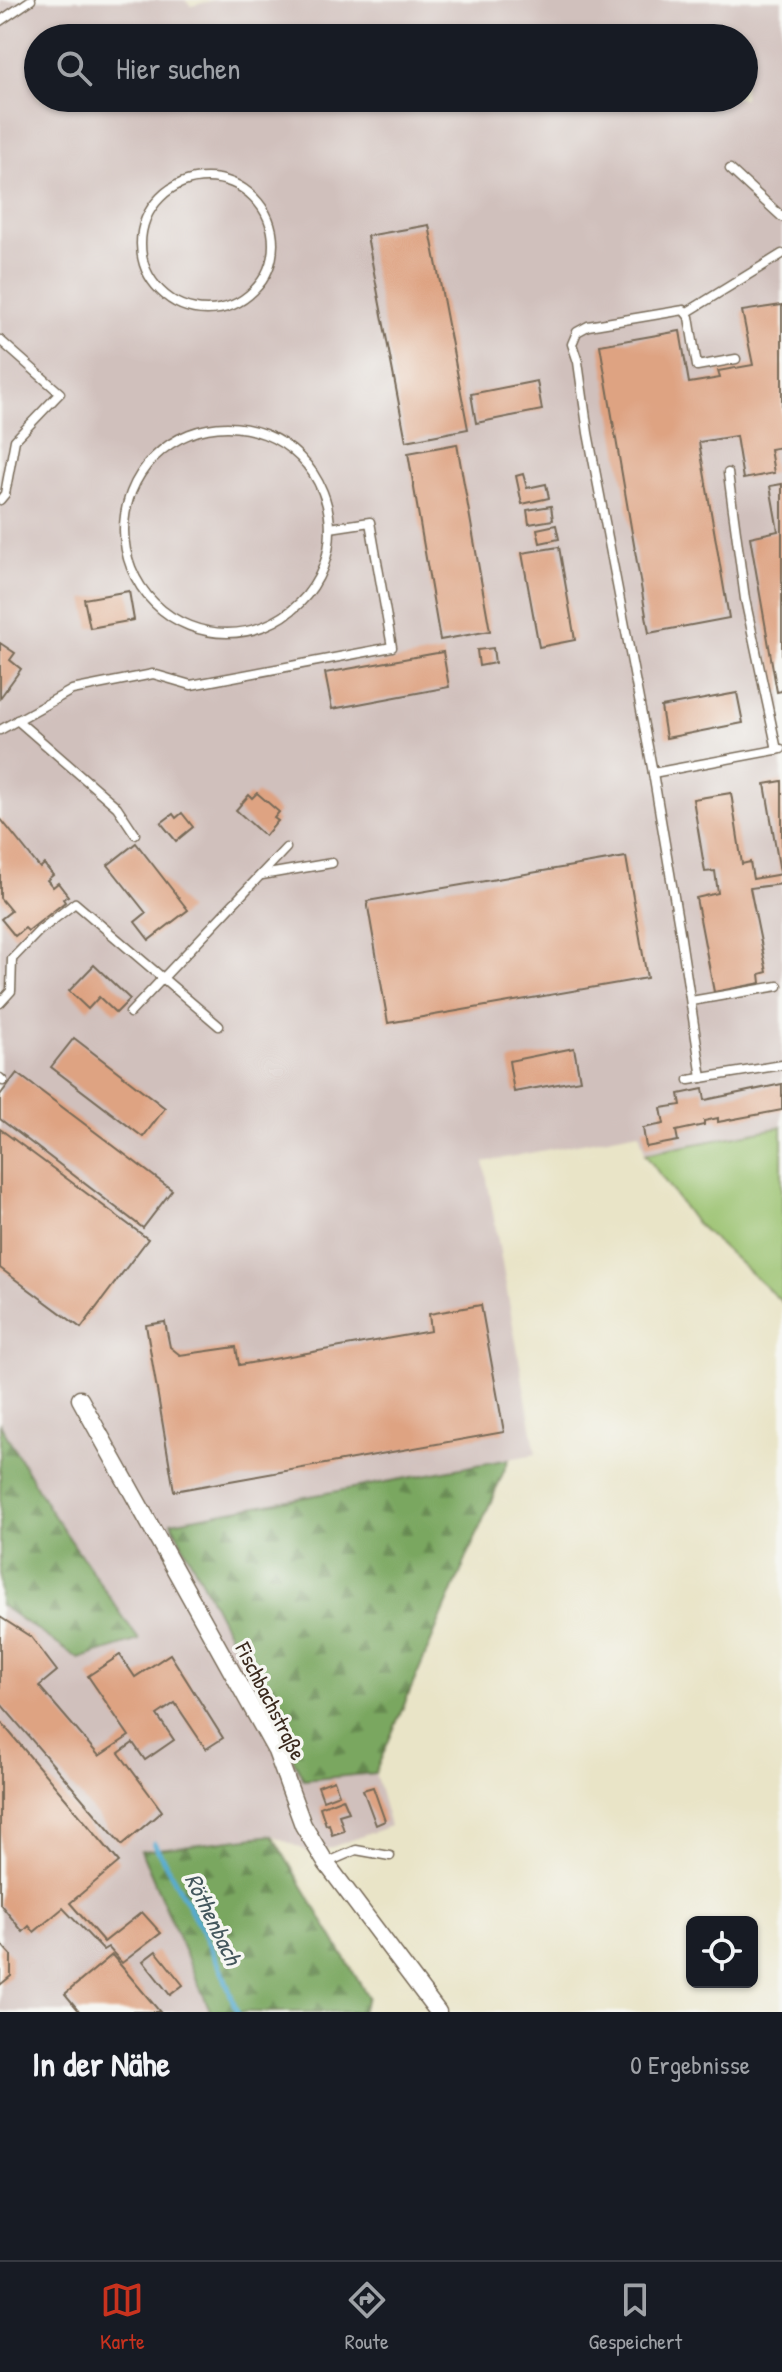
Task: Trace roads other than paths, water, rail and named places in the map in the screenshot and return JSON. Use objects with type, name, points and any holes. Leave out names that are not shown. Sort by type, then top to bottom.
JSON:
[{"type":"street","name":"Fischbachstraße","points":[[80,1399],[276,1751],[303,1825],[326,1863],[438,2012]]},
{"type":"lane","points":[[0,21],[31,0]]},
{"type":"lane","points":[[730,169],[782,217]]},
{"type":"lane","points":[[197,179],[221,179],[244,189],[261,205],[272,227],[274,239],[271,263],[260,285],[241,301],[218,310],[194,309],[171,300],[154,283],[143,261],[141,237],[149,213],[164,194],[197,179]]},
{"type":"lane","points":[[686,313],[782,254]]},
{"type":"lane","points":[[702,1078],[653,773],[588,433],[578,362],[572,344],[577,332],[588,326],[684,310],[689,317],[697,366],[736,359]]},
{"type":"lane","points":[[0,340],[60,393],[15,440],[5,494],[0,500]]},
{"type":"lane","points":[[233,427],[277,439],[301,458],[319,483],[329,513],[330,528],[326,559],[304,599],[266,625],[252,630],[221,633],[191,627],[176,620],[152,601],[128,562],[123,532],[127,501],[133,487],[161,450],[187,434],[233,427]]},
{"type":"lane","points":[[653,773],[779,749],[745,599],[728,473]]},
{"type":"lane","points":[[0,730],[72,690],[153,674],[191,685],[392,647],[370,522],[330,528]]},
{"type":"lane","points":[[17,720],[117,807],[135,834]]},
{"type":"lane","points":[[130,1013],[286,848]]},
{"type":"lane","points":[[262,875],[332,863]]},
{"type":"lane","points":[[0,1003],[11,991],[12,959],[39,931],[75,903],[219,1026]]},
{"type":"lane","points":[[691,1001],[778,986]]},
{"type":"lane","points":[[689,1080],[782,1065]]},
{"type":"lane","points":[[326,1863],[356,1850],[390,1856]]},
{"type":"waterway","name":"Röthenbach","points":[[154,1843],[204,1934],[237,2012]]}]
